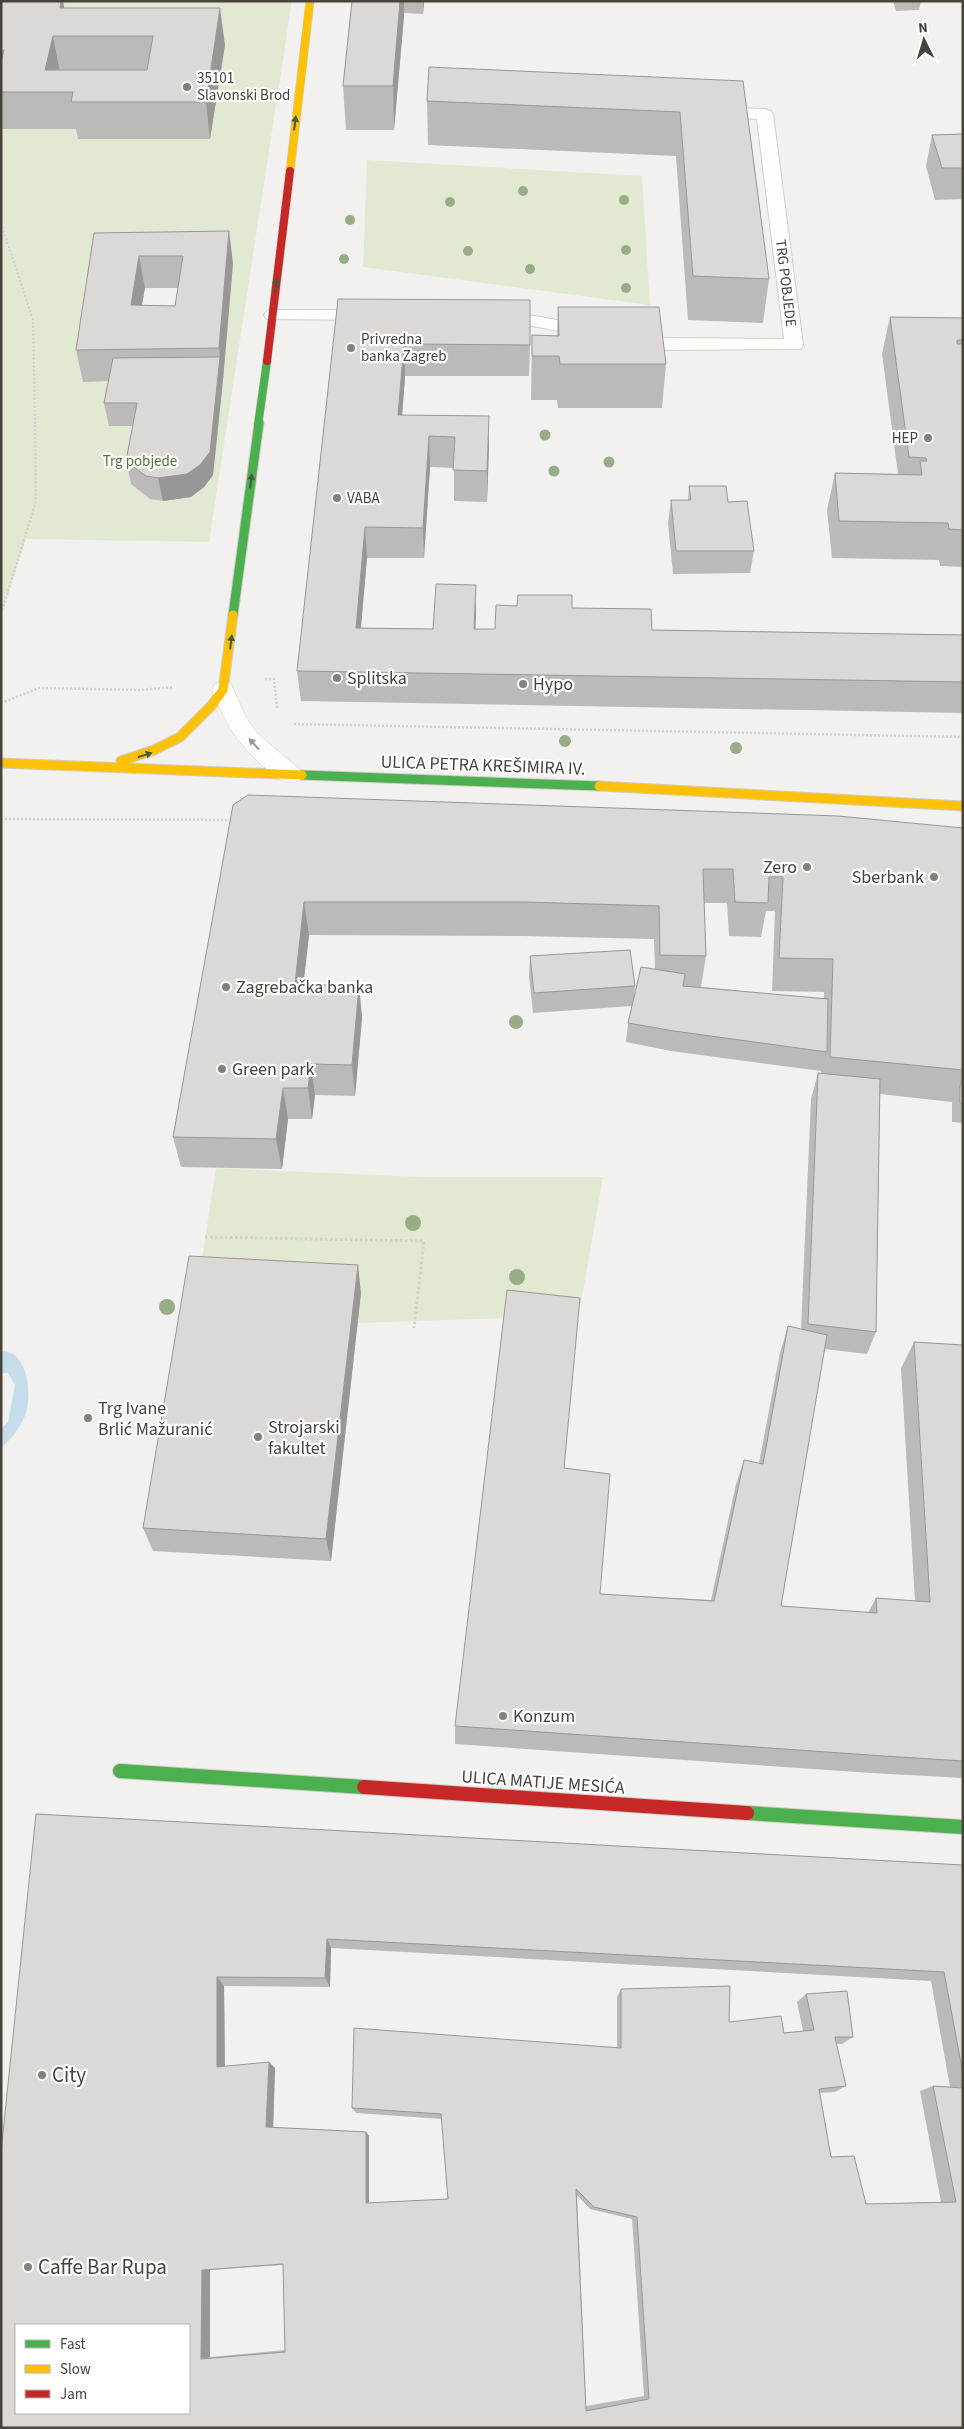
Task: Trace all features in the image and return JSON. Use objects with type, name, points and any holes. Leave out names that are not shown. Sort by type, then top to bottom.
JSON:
[{"type":"street","points":[[292,775],[262,754],[246,736],[232,715],[225,683],[273,315],[310,1]]},
{"type":"street","points":[[98,767],[146,755],[188,733],[208,712],[225,683]]},
{"type":"street","name":"ULICA PETRA KREŠIMIRA IV.","points":[[1,763],[717,791],[963,806]]},
{"type":"street","name":"ULICA MATIJE MESIĆA","points":[[120,1771],[963,1827]]},
{"type":"lane","name":"TRG POBJEDE","points":[[478,316],[507,316],[658,344],[794,345],[765,114],[695,111]]},
{"type":"lane","points":[[273,315],[390,316]]},
{"type":"path","points":[[1,223],[32,320],[36,501],[26,539],[1,614]]},
{"type":"path","points":[[1,703],[39,688],[168,689],[208,676],[225,683],[274,679],[277,710],[281,715]]},
{"type":"path","points":[[291,723],[297,726],[963,737]]},
{"type":"path","points":[[1,819],[236,820]]},
{"type":"path","points":[[205,1237],[424,1242],[414,1328]]},
{"type":"green space","name":"Trg pobjede","points":[[1,1],[292,1],[209,542],[26,539],[1,614],[1,87],[2,129],[80,129],[78,139],[210,139]],"holes":[[[233,263],[223,379],[83,381],[100,264]]]},
{"type":"green space","points":[[367,160],[642,176],[650,305],[363,267]]},
{"type":"green space","points":[[216,1168],[421,1177],[603,1177],[577,1325],[506,1318],[358,1323],[361,1293],[198,1284]]},
{"type":"water","points":[[1,1351],[10,1353],[22,1365],[28,1385],[28,1405],[22,1423],[1,1448],[1,1429],[8,1422],[15,1385],[8,1373],[1,1373]]},
{"type":"building","points":[[1,1],[61,1],[60,8],[220,8],[206,102],[71,102],[73,92],[1,92],[1,62],[4,50],[1,50]],"holes":[[[53,36],[153,36],[147,70],[45,70]]]},
{"type":"building","points":[[352,1],[400,1],[393,86],[343,86]]},
{"type":"building","points":[[429,67],[743,81],[769,279],[693,276],[680,112],[427,101]]},
{"type":"building","points":[[963,134],[963,168],[942,168],[932,135]]},
{"type":"building","points":[[229,231],[219,348],[76,350],[94,233]],"holes":[[[139,256],[183,256],[175,306],[131,305]]]},
{"type":"building","points":[[338,299],[530,300],[530,345],[404,344],[398,415],[489,416],[487,471],[453,470],[455,437],[429,436],[423,528],[365,527],[356,628],[433,629],[436,584],[476,585],[474,629],[495,629],[496,605],[517,606],[518,595],[572,595],[572,608],[651,609],[652,630],[963,635],[963,682],[297,671]]},
{"type":"building","points":[[558,307],[659,307],[666,364],[560,364],[559,356],[532,356],[532,335],[559,336]]},
{"type":"building","points":[[890,317],[963,318],[963,340],[957,340],[957,344],[963,344],[963,530],[949,529],[948,523],[839,521],[835,473],[922,475],[920,461],[927,461],[926,458],[909,457]]},
{"type":"building","points":[[220,357],[210,452],[200,465],[187,474],[158,478],[146,476],[126,461],[137,403],[104,403],[113,358]]},
{"type":"building","points":[[689,486],[726,486],[728,502],[747,501],[754,551],[676,551],[671,500],[691,500]]},
{"type":"building","points":[[248,795],[838,816],[963,828],[963,1070],[830,1057],[833,959],[779,958],[783,877],[769,877],[768,903],[735,902],[733,869],[703,869],[706,956],[660,955],[659,906],[524,902],[304,902],[295,984],[359,986],[352,1065],[311,1064],[308,1088],[283,1088],[276,1139],[173,1137],[233,805]]},
{"type":"building","points":[[630,950],[635,986],[534,993],[530,956]]},
{"type":"building","points":[[641,967],[685,974],[683,986],[828,999],[827,1052],[628,1023]]},
{"type":"building","points":[[818,1073],[880,1079],[876,1332],[808,1324]]},
{"type":"building","points":[[963,1078],[963,1104],[960,1103],[960,1086]]},
{"type":"building","name":"Strojarski fakultet","points":[[189,1256],[358,1265],[326,1539],[143,1528]]},
{"type":"building","points":[[507,1290],[580,1298],[564,1468],[610,1474],[600,1594],[714,1601],[744,1460],[763,1464],[788,1326],[827,1335],[781,1606],[877,1613],[876,1598],[930,1602],[914,1342],[963,1345],[963,1761],[455,1726]]},
{"type":"building","points":[[36,1814],[963,1865],[963,2074],[944,1972],[327,1939],[325,1978],[217,1977],[217,2067],[269,2062],[266,2127],[366,2132],[366,2203],[448,2199],[441,2114],[352,2108],[354,2028],[621,2048],[621,1989],[730,1986],[729,2022],[781,2016],[784,2033],[814,2030],[806,1994],[847,1991],[853,2037],[835,2037],[846,2086],[819,2089],[831,2157],[854,2156],[866,2204],[956,2202],[933,2086],[963,2088],[963,2428],[1,2428],[1,2152]],"holes":[[[576,2189],[594,2207],[637,2217],[649,2399],[586,2411]],[[283,2264],[285,2352],[201,2359],[202,2270]]]},
{"type":"traffic: fast","points":[[233,615],[267,361]]},
{"type":"traffic: fast","points":[[302,775],[599,786]]},
{"type":"traffic: fast","points":[[120,1771],[364,1787]]},
{"type":"traffic: fast","points":[[747,1813],[963,1827]]},
{"type":"traffic: slow","points":[[290,171],[310,1]]},
{"type":"traffic: slow","points":[[121,761],[154,750],[180,737],[212,705],[223,690],[233,615]]},
{"type":"traffic: slow","points":[[1,763],[302,775]]},
{"type":"traffic: slow","points":[[599,786],[963,806]]},
{"type":"traffic: jam","points":[[267,361],[290,171]]},
{"type":"traffic: jam","points":[[364,1787],[747,1813]]},
{"type":"place","name":"35101 Slavonski Brod","points":[[187,87]]},
{"type":"place","name":"Privredna banka Zagreb","points":[[351,348]]},
{"type":"place","name":"HEP","points":[[928,438]]},
{"type":"place","name":"VABA","points":[[337,498]]},
{"type":"place","name":"Splitska","points":[[337,678]]},
{"type":"place","name":"Hypo","points":[[523,684]]},
{"type":"place","name":"Zero","points":[[807,867]]},
{"type":"place","name":"Sberbank","points":[[934,877]]},
{"type":"place","name":"Zagrebačka banka","points":[[226,987]]},
{"type":"place","name":"Green park","points":[[222,1069]]},
{"type":"place","name":"Trg Ivane Brlić Mažuranić","points":[[88,1418]]},
{"type":"place","name":"Strojarski fakultet","points":[[258,1437]]},
{"type":"place","name":"Konzum","points":[[503,1716]]},
{"type":"place","name":"City","points":[[42,2075]]},
{"type":"place","name":"Caffe Bar Rupa","points":[[28,2267]]}]
